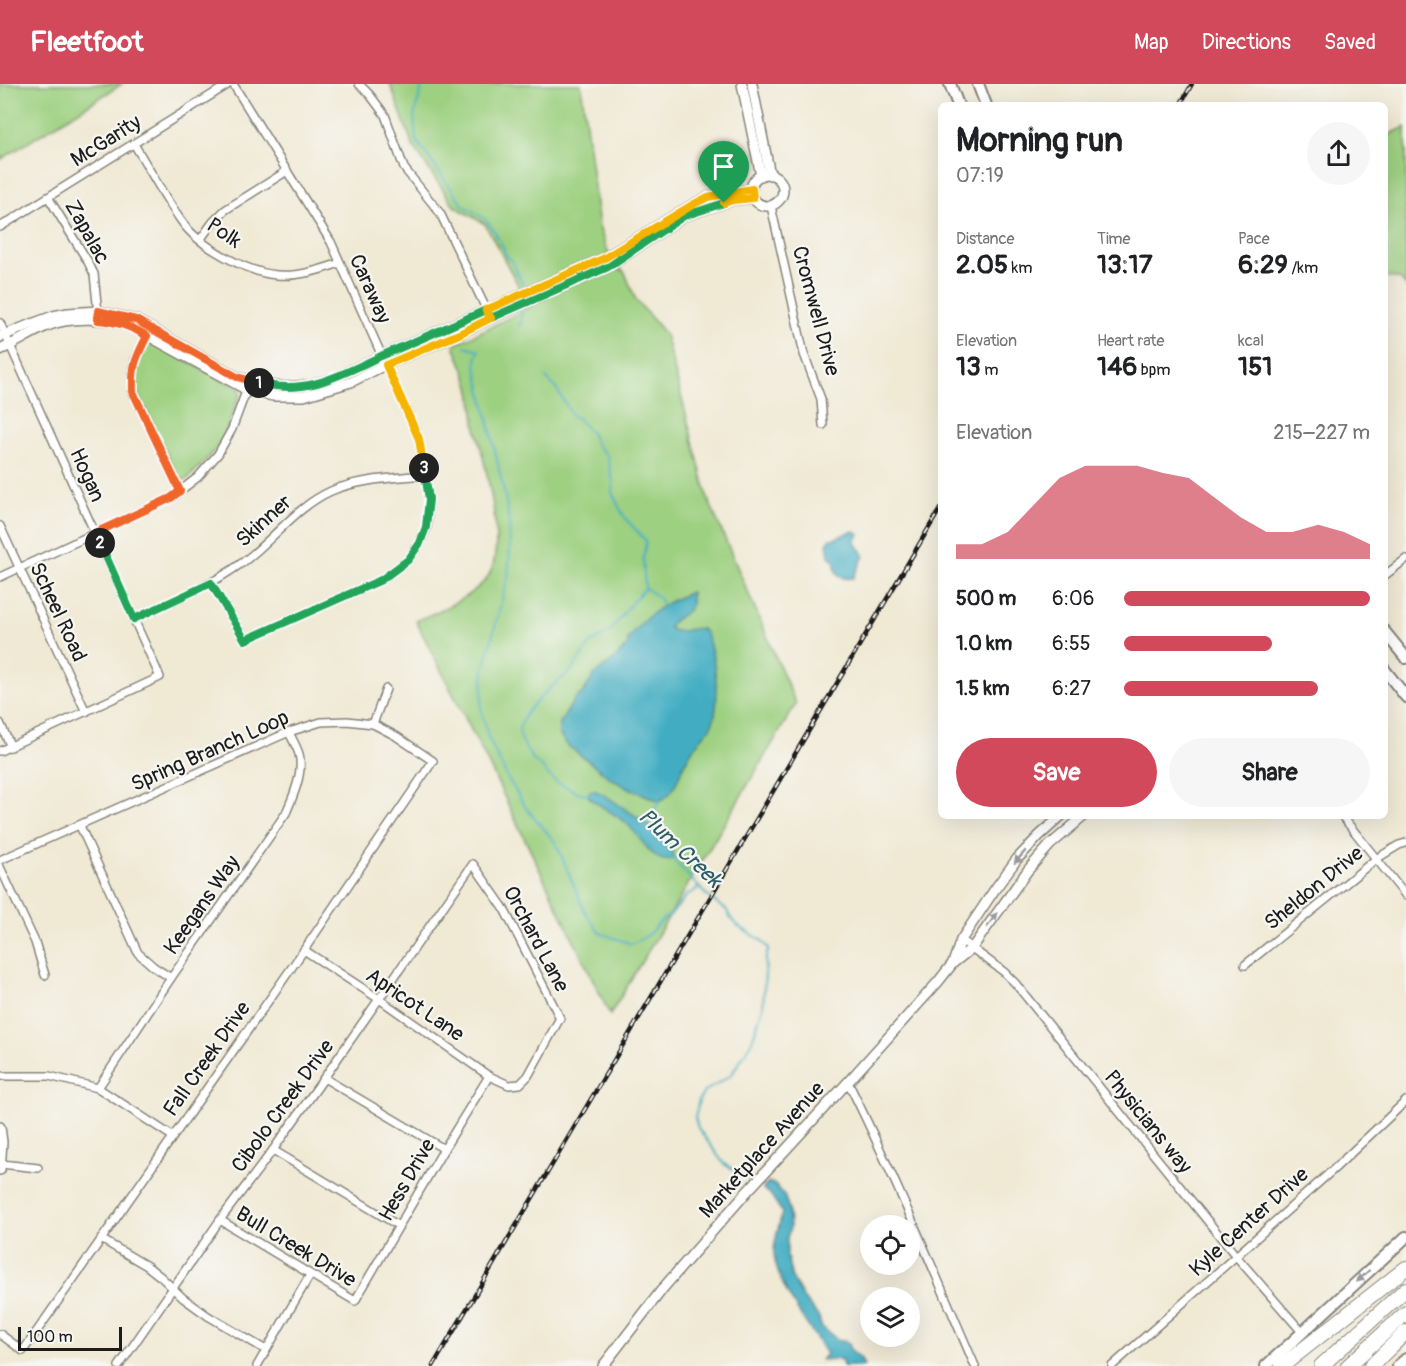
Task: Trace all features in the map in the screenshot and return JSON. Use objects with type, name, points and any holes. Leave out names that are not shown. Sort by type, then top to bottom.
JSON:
[{"type":"highway","points":[[1282,1366],[1406,1268]]},
{"type":"highway","points":[[1321,1366],[1406,1289]]},
{"type":"highway","points":[[1348,1366],[1406,1313]]},
{"type":"highway","points":[[1371,1366],[1406,1332]]},
{"type":"main road","points":[[950,84],[957,102]]},
{"type":"main road","points":[[978,84],[985,102]]},
{"type":"main road","points":[[1388,636],[1406,658]]},
{"type":"main road","points":[[1388,674],[1406,696]]},
{"type":"main road","points":[[1266,1366],[1406,1237]]},
{"type":"main road","points":[[1398,1366],[1406,1359]]},
{"type":"street","name":"McGarity","points":[[0,227],[231,84]]},
{"type":"street","name":"Caraway","points":[[211,583],[245,640],[381,580],[408,560],[420,543],[426,527],[429,499],[419,439],[331,242],[231,84]]},
{"type":"street","points":[[358,84],[370,95],[385,115],[404,168],[440,213],[489,314]]},
{"type":"street","points":[[742,84],[766,176]]},
{"type":"street","points":[[752,84],[766,176]]},
{"type":"street","name":"Polk","points":[[134,144],[183,224],[212,249],[243,266],[277,275],[302,274],[340,263]]},
{"type":"street","points":[[200,240],[225,210],[287,171]]},
{"type":"street","points":[[766,176],[778,179],[783,188],[779,201],[771,206],[761,205],[752,193],[754,181],[766,176]]},
{"type":"street","points":[[3,336],[53,316],[68,313],[125,316],[136,320],[150,332],[237,377],[249,386],[311,385],[384,360],[489,314],[603,259],[708,197],[752,193]]},
{"type":"street","name":"Zapalac","points":[[48,197],[94,274],[98,316]]},
{"type":"street","name":"Cromwell Drive","points":[[771,206],[804,354],[821,399],[823,425]]},
{"type":"street","points":[[0,350],[47,326],[98,316]]},
{"type":"street","name":"Hogan","points":[[0,323],[3,336],[10,345],[160,677],[0,751]]},
{"type":"street","points":[[150,332],[135,360],[133,392],[180,491]]},
{"type":"street","points":[[0,577],[171,498],[198,477],[218,454],[232,429],[249,386]]},
{"type":"street","name":"Skinner","points":[[134,619],[211,583],[238,566],[251,557],[312,500],[334,490],[362,483],[425,475]]},
{"type":"street","name":"Scheel Road","points":[[0,526],[86,712]]},
{"type":"street","points":[[1388,573],[1406,559]]},
{"type":"street","points":[[373,724],[386,689]]},
{"type":"street","name":"Spring Branch Loop","points":[[0,860],[289,732],[321,722],[347,721],[373,724],[396,736],[433,761]]},
{"type":"street","points":[[0,723],[11,747]]},
{"type":"street","name":"Keegans Way","points":[[98,1088],[171,978],[286,813],[296,791],[299,774],[299,755],[289,732]]},
{"type":"street","name":"Fall Creek Drive","points":[[0,1335],[23,1351],[304,950],[433,761]]},
{"type":"street","name":"Marketplace Avenue","points":[[953,963],[961,940],[995,889],[1017,860],[1059,819]]},
{"type":"street","name":"Marketplace Avenue","points":[[603,1366],[664,1287],[744,1195],[953,963],[972,948],[1028,870],[1050,845],[1080,819]]},
{"type":"street","points":[[1344,819],[1406,896]]},
{"type":"street","points":[[80,826],[138,953],[171,978]]},
{"type":"street","name":"Sheldon Drive","points":[[1245,965],[1376,859],[1406,843]]},
{"type":"street","name":"Cibolo Creek Drive","points":[[119,1366],[473,864]]},
{"type":"street","name":"Orchard Lane","points":[[473,864],[503,907],[560,1018],[528,1076],[520,1084],[509,1085]]},
{"type":"street","points":[[0,867],[35,942],[45,975]]},
{"type":"street","name":"Physicians way","points":[[961,940],[1015,983],[1236,1256],[1302,1332]]},
{"type":"street","name":"Apricot Lane","points":[[304,950],[489,1076],[509,1085]]},
{"type":"street","points":[[0,1076],[49,1076],[98,1088],[172,1136]]},
{"type":"street","name":"Hess Drive","points":[[355,1301],[489,1076]]},
{"type":"street","points":[[324,1078],[444,1149]]},
{"type":"street","points":[[848,1082],[924,1246],[975,1366]]},
{"type":"street","name":"Kyle Center Drive","points":[[1112,1366],[1334,1169],[1406,1101]]},
{"type":"street","points":[[0,1127],[2,1142],[0,1167],[38,1168]]},
{"type":"street","points":[[273,1150],[399,1226]]},
{"type":"street","name":"Bull Creek Drive","points":[[220,1220],[355,1301]]},
{"type":"street","points":[[101,1239],[162,1276],[183,1298],[208,1316],[266,1350]]},
{"type":"street","points":[[257,1366],[310,1275]]},
{"type":"green space","points":[[0,84],[122,84],[0,160]]},
{"type":"green space","points":[[390,84],[581,84],[599,227],[617,270],[621,269],[625,273],[636,300],[665,334],[708,499],[796,704],[610,1015],[488,763],[416,621],[454,603],[480,586],[493,566],[496,549],[493,506],[476,428],[470,387],[454,345],[530,307],[485,224],[454,206],[413,146]]},
{"type":"green space","points":[[1406,127],[1406,286],[1400,279],[1388,277],[1388,135]]},
{"type":"green space","points":[[151,342],[240,389],[241,392],[221,441],[186,480],[179,479],[137,392],[138,365],[142,353]]},
{"type":"water","points":[[855,531],[859,534],[855,543],[864,556],[853,578],[845,578],[837,573],[835,562],[829,556],[827,544],[830,539]]},
{"type":"water","points":[[691,592],[690,607],[669,627],[678,631],[699,628],[706,634],[716,680],[716,706],[710,728],[692,751],[670,793],[659,801],[612,779],[567,745],[559,734],[560,723],[576,697],[582,694],[595,674],[615,659],[629,643],[627,640],[641,623],[663,606]]},
{"type":"water","points":[[593,790],[603,794],[643,821],[672,849],[674,858],[667,860],[654,855],[627,824],[588,796]]},
{"type":"water","points":[[768,1182],[776,1185],[784,1195],[789,1209],[790,1228],[787,1238],[787,1256],[792,1278],[804,1299],[819,1317],[821,1326],[839,1341],[850,1345],[849,1348],[861,1359],[864,1366],[843,1366],[841,1359],[821,1360],[826,1354],[787,1293],[776,1267],[774,1249],[782,1212],[770,1194],[763,1189]]},
{"type":"waterway","name":"Plum Creek","points":[[418,84],[422,86],[414,116],[416,140],[463,205],[485,219],[493,229],[524,287]]},
{"type":"waterway","name":"Plum Creek","points":[[520,326],[522,311]]},
{"type":"waterway","points":[[465,346],[479,350],[476,366],[509,522],[508,577],[484,669],[481,708],[488,737],[507,777],[526,808],[556,843],[585,912],[600,933],[632,944],[648,935],[663,919],[670,916],[687,895],[699,888]]},
{"type":"waterway","name":"Plum Creek","points":[[546,378],[556,388],[572,416],[591,433],[597,446],[607,455],[613,482],[612,492],[625,518],[646,541],[643,560],[645,588],[610,632],[591,643],[571,671],[531,707],[519,728],[526,749],[545,772],[556,782],[577,792],[590,795]]},
{"type":"waterway","points":[[645,588],[658,597],[663,605]]},
{"type":"waterway","points":[[647,825],[659,801]]},
{"type":"waterway","name":"Plum Creek","points":[[672,858],[704,893],[727,910],[736,924],[769,948],[766,957],[763,1007],[751,1044],[731,1075],[704,1092],[699,1100],[695,1118],[698,1128],[724,1164],[753,1180]]},
{"type":"railway","points":[[1182,102],[1192,84]]},
{"type":"railway","points":[[433,1366],[938,512]]},
{"type":"route","points":[[724,203],[684,216],[608,267],[491,318],[486,310],[335,378],[311,385],[286,387],[264,385],[237,377],[136,320],[98,311],[98,320],[117,322],[132,327],[147,336],[135,360],[133,392],[180,491],[171,498],[95,533],[134,619],[211,583],[245,640],[381,580],[392,573],[408,560],[420,543],[426,527],[429,499],[419,439],[386,365],[491,318],[488,314],[486,310],[603,259],[708,197],[752,189],[753,198],[724,203]]}]
